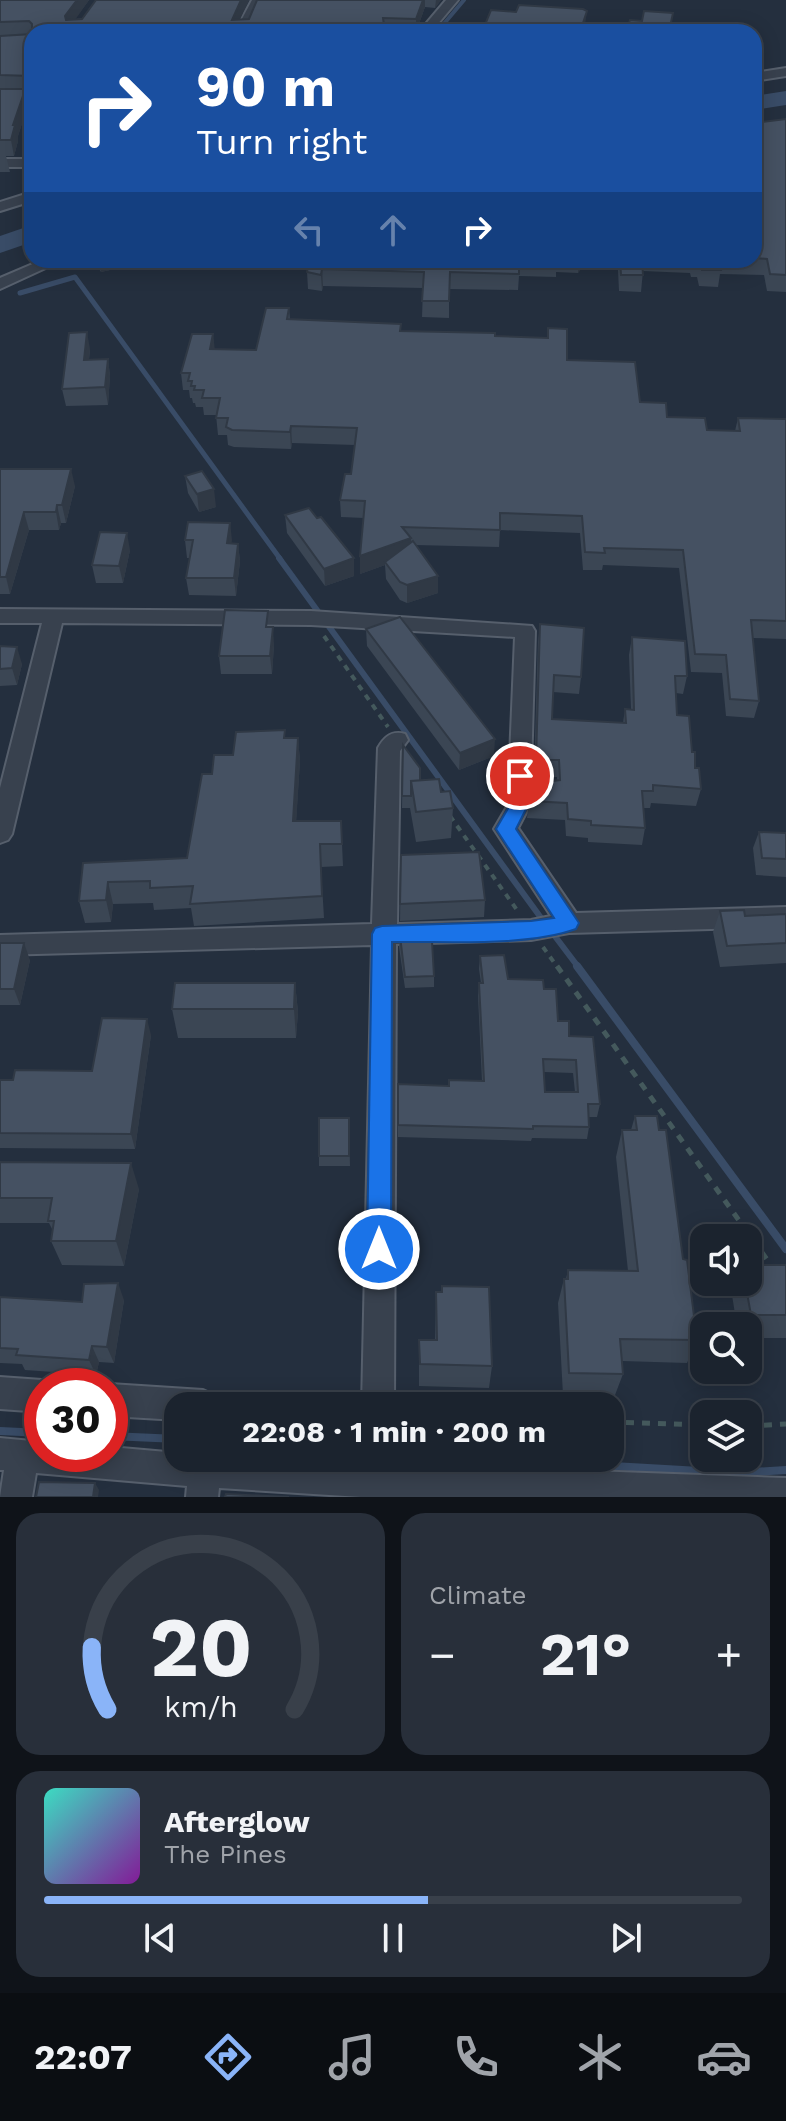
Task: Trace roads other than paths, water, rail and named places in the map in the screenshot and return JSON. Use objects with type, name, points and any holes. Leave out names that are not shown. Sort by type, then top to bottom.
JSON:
[{"type":"street","points":[[245,24],[258,0]]},
{"type":"street","points":[[432,24],[452,0]]},
{"type":"street","points":[[762,76],[786,72]]},
{"type":"street","points":[[0,163],[24,163]]},
{"type":"street","points":[[0,207],[24,199]]},
{"type":"street","points":[[0,284],[37,268]]},
{"type":"street","points":[[0,616],[311,618],[525,631],[519,805],[506,829],[569,923]]},
{"type":"street","points":[[0,834],[54,616]]},
{"type":"street","points":[[378,1392],[382,934],[389,748],[397,740]]},
{"type":"street","points":[[0,945],[531,930],[569,923],[786,917]]},
{"type":"street","points":[[0,1393],[24,1395]]},
{"type":"street","points":[[128,1401],[164,1403]]},
{"type":"street","points":[[16,1497],[11,1455],[203,1484],[377,1478],[641,1493],[786,1494]]},
{"type":"waterway","points":[[444,24],[464,0]]},
{"type":"waterway","points":[[762,102],[786,98]]},
{"type":"waterway","points":[[0,245],[24,236]]},
{"type":"waterway","points":[[20,293],[75,277],[281,560]]},
{"type":"waterway","points":[[279,558],[544,922]]},
{"type":"waterway","points":[[551,931],[579,968]]},
{"type":"waterway","points":[[577,966],[786,1249]]},
{"type":"waterway","points":[[0,1431],[24,1432]]},
{"type":"waterway","points":[[128,1437],[164,1438]]},
{"type":"waterway","points":[[624,1467],[735,1473],[786,1470]]}]
